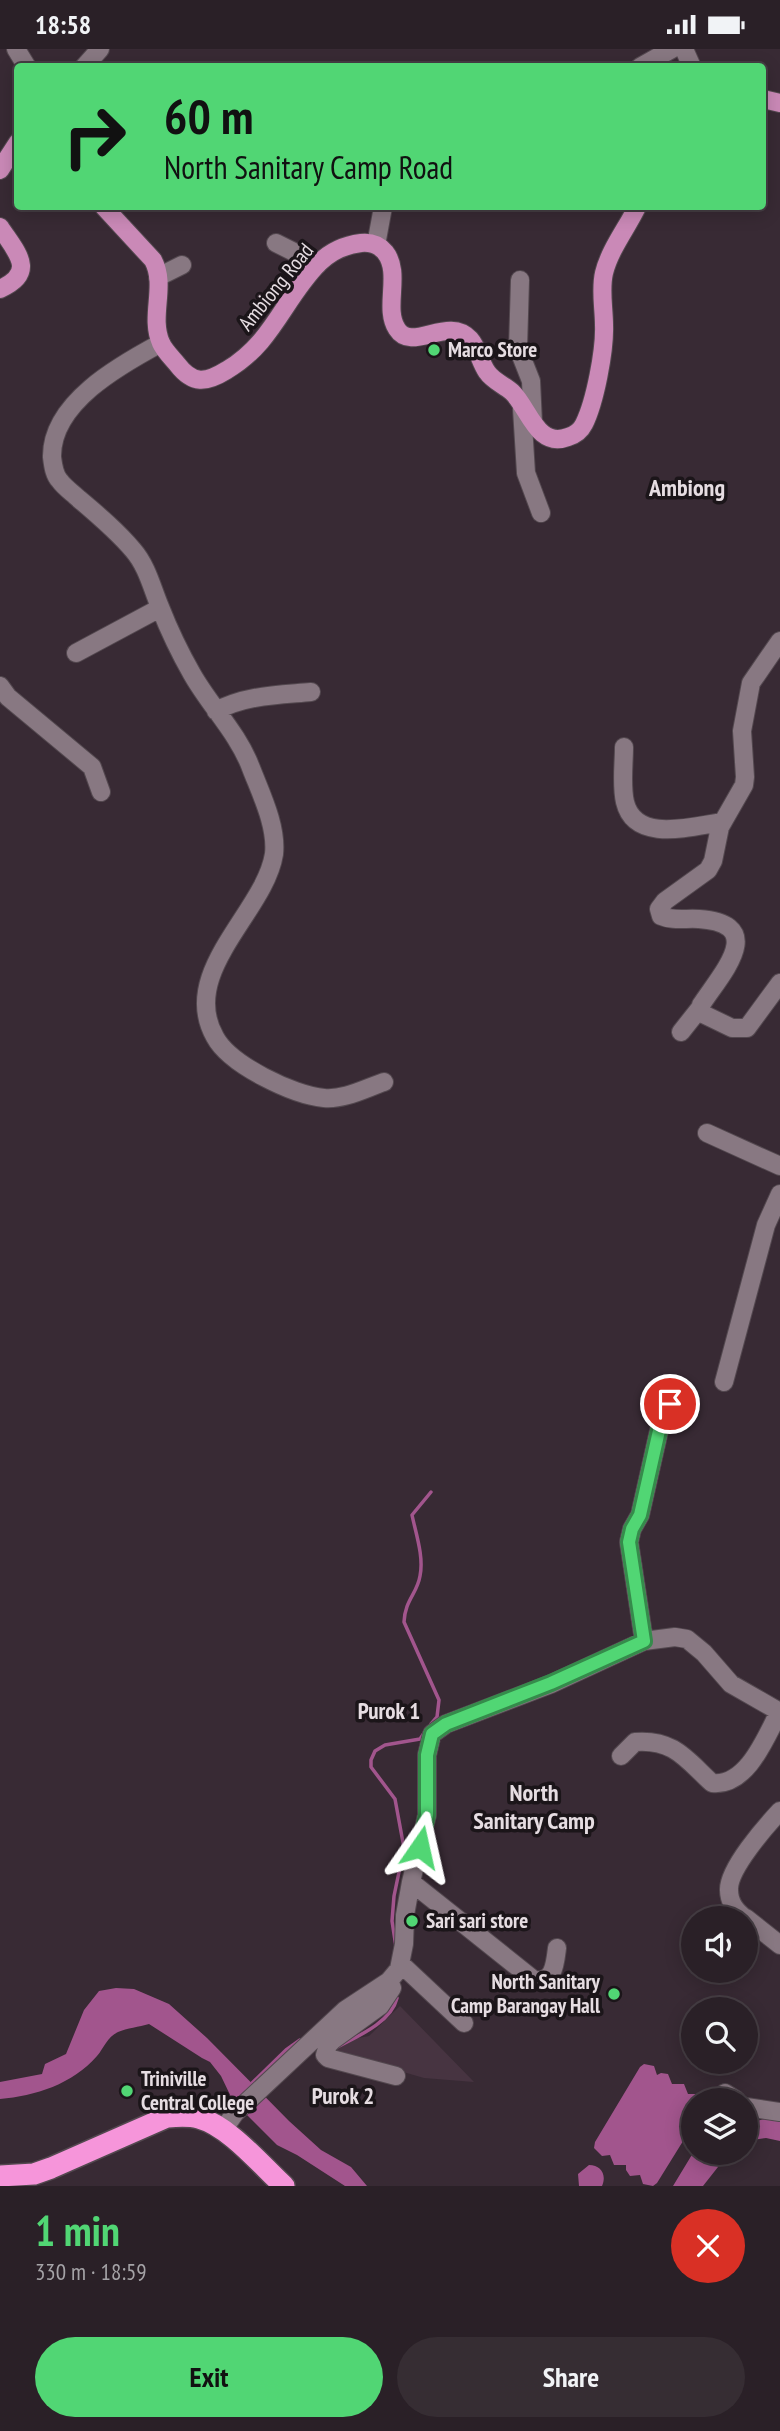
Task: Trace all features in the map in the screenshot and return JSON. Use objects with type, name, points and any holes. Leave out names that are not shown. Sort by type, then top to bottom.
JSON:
[{"type":"highway","points":[[0,2176],[34,2173],[51,2168],[167,2117],[187,2116],[202,2118],[223,2130],[284,2186]]},
{"type":"main road","points":[[0,170],[14,148]]},
{"type":"main road","points":[[107,210],[153,260],[158,277]]},
{"type":"main road","points":[[376,245],[387,254],[390,265],[393,316],[399,333],[411,338],[447,330],[462,333],[471,339],[488,373],[512,393],[539,432],[558,439],[568,437],[583,426],[600,363],[605,326],[604,274],[608,259],[635,210]]},
{"type":"main road","points":[[0,227],[22,265],[18,278],[0,289]]},
{"type":"main road","name":"Ambiong Road","points":[[158,277],[156,310],[161,343],[183,372],[200,380],[212,379],[253,352],[324,259],[348,245],[376,245]]},
{"type":"street","points":[[88,63],[100,49]]},
{"type":"street","points":[[647,63],[672,49]]},
{"type":"street","points":[[376,245],[382,210]]},
{"type":"street","points":[[276,243],[324,259]]},
{"type":"street","points":[[158,277],[182,265]]},
{"type":"street","points":[[520,279],[517,348],[531,381],[533,423]]},
{"type":"street","points":[[161,343],[132,359],[89,389],[60,424],[52,454],[54,470],[60,482],[115,530],[135,552],[190,672],[235,736],[250,764],[274,833],[274,853],[269,873],[221,952],[210,981],[209,1024],[216,1040],[227,1053],[259,1074],[304,1093],[323,1098],[339,1097],[384,1081]]},
{"type":"street","points":[[522,406],[526,473],[541,513]]},
{"type":"street","points":[[76,653],[160,608]]},
{"type":"street","points":[[681,1032],[734,956],[736,938],[726,923],[667,918],[661,916],[659,909],[665,901],[708,870],[713,861],[723,822],[744,785],[742,731],[751,683],[780,641]]},
{"type":"street","points":[[0,686],[8,697],[92,767],[101,792]]},
{"type":"street","points":[[216,711],[234,701],[311,692]]},
{"type":"street","points":[[624,747],[625,800],[630,815],[644,826],[663,830],[723,822]]},
{"type":"street","points":[[700,1008],[703,1014],[732,1028],[747,1028],[780,982]]},
{"type":"street","points":[[707,1132],[780,1166]]},
{"type":"street","points":[[724,1382],[766,1225],[780,1194]]},
{"type":"street","points":[[754,1315],[780,1221]]},
{"type":"street","points":[[644,1641],[629,1542],[632,1529],[640,1515],[663,1413],[670,1404]]},
{"type":"street","points":[[223,2130],[239,2109],[345,2010],[389,1981],[401,1964],[411,1882],[427,1815],[427,1755],[432,1734],[446,1724],[551,1683],[644,1641],[675,1637],[687,1639],[704,1653],[731,1684],[780,1712],[758,1751],[740,1774],[722,1784],[712,1783],[670,1746],[651,1740],[635,1742],[621,1756]]},
{"type":"street","points":[[733,1906],[728,1889],[733,1873],[780,1811]]},
{"type":"street","points":[[411,1882],[534,1980],[546,1979],[553,1972],[557,1948]]},
{"type":"street","points":[[758,1928],[780,1945]]},
{"type":"street","points":[[401,1964],[464,2023]]},
{"type":"street","points":[[389,1981],[392,1988],[380,2006],[329,2047],[328,2058],[396,2075]]},
{"type":"street","points":[[758,2109],[780,2112]]},
{"type":"shaded area","points":[[134,1989],[169,2004],[207,2038],[289,2121],[321,2150],[351,2167],[367,2186],[345,2186],[277,2145],[233,2101],[221,2076],[210,2062],[149,2024],[114,2034],[87,2066],[65,2081],[27,2095],[0,2099],[0,2082],[42,2074],[45,2064],[66,2054],[84,2010],[99,1991]]},
{"type":"shaded area","points":[[400,2006],[474,2082],[424,2078],[331,2051],[337,2042],[369,2036]]},
{"type":"shaded area","points":[[644,2064],[654,2066],[657,2075],[668,2074],[672,2084],[684,2084],[686,2088],[681,2088],[681,2144],[653,2186],[643,2184],[640,2175],[630,2176],[626,2165],[614,2165],[610,2155],[602,2156],[594,2148]]},
{"type":"shaded area","points":[[768,2118],[780,2121],[780,2141],[758,2139],[758,2121]]},
{"type":"shaded area","points":[[589,2165],[602,2171],[602,2186],[579,2186],[578,2174]]},
{"type":"shaded area","points":[[686,2165],[720,2165],[703,2186],[673,2186]]},
{"type":"waterway","points":[[431,1492],[412,1515],[421,1569],[406,1608],[404,1622],[439,1700],[437,1717],[431,1724]]},
{"type":"waterway","points":[[396,1947],[392,1921],[394,1896],[404,1848],[395,1799],[371,1767],[371,1760],[375,1751],[385,1745],[420,1739],[424,1733]]},
{"type":"waterway","points":[[335,2048],[380,2022],[388,2015],[397,1998]]},
{"type":"waterway","points":[[249,2086],[286,2050],[300,2040],[304,2041]]},
{"type":"place","name":"Marco Store","points":[[434,350]]},
{"type":"place","name":"Sari sari store","points":[[412,1921]]},
{"type":"place","name":"North Sanitary Camp Barangay Hall","points":[[614,1994]]},
{"type":"place","name":"Triniville Central College","points":[[127,2091]]},
{"type":"district","name":"Ambiong","points":[[687,488]]},
{"type":"district","name":"Purok 1","points":[[389,1711]]},
{"type":"district","name":"North Sanitary Camp","points":[[534,1807]]},
{"type":"district","name":"Purok 2","points":[[343,2096]]},
{"type":"route","points":[[420,1847],[427,1815],[427,1755],[432,1734],[464,1716],[551,1683],[644,1641],[629,1542],[632,1529],[640,1515],[663,1413],[670,1404]]}]
